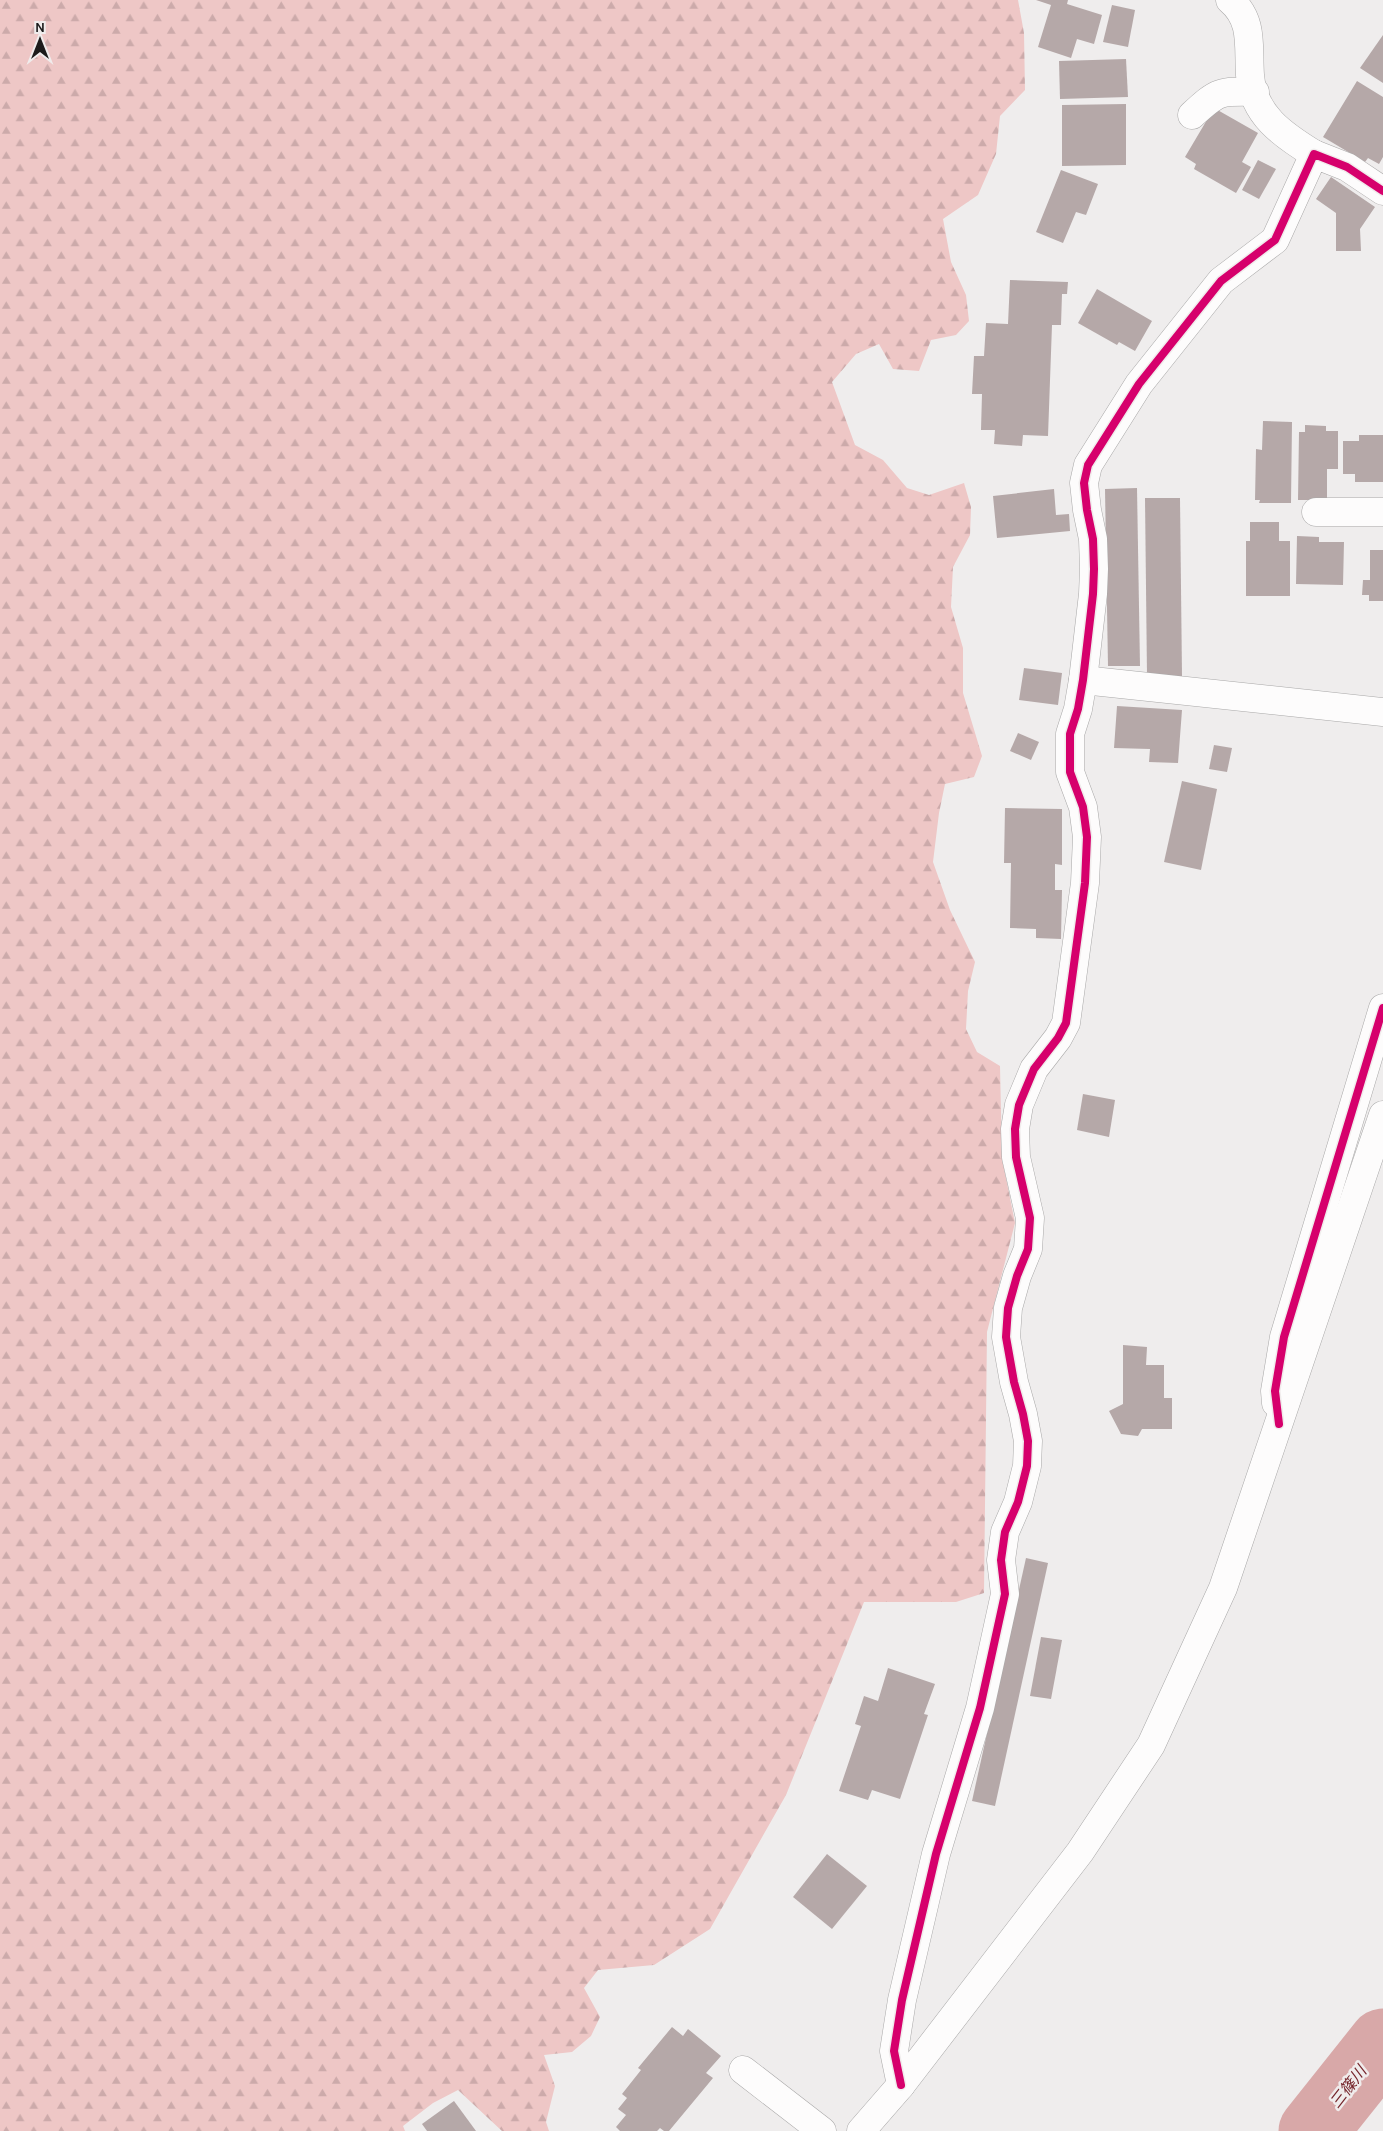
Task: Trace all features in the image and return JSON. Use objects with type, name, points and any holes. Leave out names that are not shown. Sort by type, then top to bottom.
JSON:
[{"type":"street","points":[[1230,0],[1248,26],[1250,76],[1257,102],[1269,121],[1286,137],[1314,154],[1347,167],[1383,191]]},
{"type":"street","points":[[1192,115],[1213,96],[1228,91],[1255,92]]},
{"type":"street","points":[[901,2085],[894,2051],[902,2000],[936,1854],[980,1708],[1005,1594],[1001,1560],[1005,1532],[1018,1502],[1027,1466],[1028,1441],[1006,1337],[1008,1308],[1017,1276],[1028,1249],[1030,1218],[1016,1157],[1015,1129],[1019,1105],[1034,1069],[1058,1038],[1066,1023],[1085,883],[1087,837],[1083,807],[1070,772],[1070,734],[1078,709],[1083,680],[1094,569],[1093,539],[1084,483],[1088,465],[1139,384],[1221,282],[1275,240],[1314,154]]},
{"type":"street","points":[[1316,512],[1383,512]]},
{"type":"street","points":[[1083,680],[1383,712]]},
{"type":"street","points":[[1279,1424],[1275,1391],[1284,1337],[1383,1008]]},
{"type":"street","points":[[861,2131],[901,2085],[1080,1852],[1151,1745],[1223,1588],[1383,1115]]},
{"type":"street","points":[[743,2070],[822,2131]]},
{"type":"green space","points":[[0,0],[1018,0],[1024,33],[1025,90],[1000,116],[996,154],[978,195],[943,219],[951,262],[966,295],[969,321],[956,335],[931,340],[919,371],[893,369],[879,344],[856,354],[832,382],[855,445],[883,460],[907,488],[929,495],[964,483],[971,507],[970,535],[953,567],[951,607],[963,648],[963,693],[982,756],[974,777],[945,784],[939,813],[933,862],[950,910],[975,962],[968,991],[966,1029],[977,1052],[1000,1066],[1002,1158],[1015,1223],[987,1332],[984,1593],[956,1602],[864,1602],[786,1795],[710,1929],[654,1965],[598,1970],[584,1988],[600,2017],[591,2036],[572,2052],[544,2055],[555,2086],[546,2122],[549,2131],[502,2131],[458,2090],[433,2103],[403,2126],[405,2131],[0,2131]]},
{"type":"building","points":[[1036,0],[1068,0],[1067,4],[1102,15],[1094,44],[1077,39],[1071,58],[1038,47],[1051,5]]},
{"type":"building","points":[[1112,5],[1135,10],[1128,47],[1103,42]]},
{"type":"building","points":[[1383,35],[1383,83],[1360,68]]},
{"type":"building","points":[[1126,59],[1128,97],[1060,99],[1059,61]]},
{"type":"building","points":[[1357,81],[1383,97],[1383,157],[1379,164],[1368,158],[1365,162],[1323,137]]},
{"type":"building","points":[[1126,104],[1126,165],[1062,166],[1062,105]]},
{"type":"building","points":[[1214,108],[1258,133],[1242,162],[1251,167],[1236,193],[1194,169],[1196,164],[1185,157]]},
{"type":"building","points":[[1258,160],[1276,169],[1259,199],[1242,190]]},
{"type":"building","points":[[1061,170],[1098,184],[1086,215],[1076,212],[1063,243],[1036,232]]},
{"type":"building","points":[[1331,177],[1375,207],[1360,229],[1361,251],[1336,251],[1336,213],[1316,199]]},
{"type":"building","points":[[1010,280],[1068,282],[1067,294],[1062,294],[1061,325],[1052,325],[1048,436],[1023,435],[1022,446],[994,444],[995,430],[981,430],[982,394],[972,394],[974,356],[984,356],[986,323],[1008,324]]},
{"type":"building","points":[[1097,289],[1152,321],[1135,351],[1119,342],[1117,345],[1078,323]]},
{"type":"building","points":[[1263,421],[1292,422],[1291,503],[1259,503],[1260,500],[1255,500],[1256,449],[1262,450]]},
{"type":"building","points":[[1305,425],[1326,426],[1326,431],[1338,431],[1338,469],[1327,469],[1327,500],[1298,500],[1299,432],[1305,432]]},
{"type":"building","points":[[1359,435],[1383,435],[1383,482],[1355,482],[1355,474],[1343,474],[1343,441],[1359,441]]},
{"type":"building","points":[[1137,488],[1140,666],[1108,666],[1105,489]]},
{"type":"building","points":[[1054,489],[1056,515],[1069,514],[1070,531],[997,538],[993,496]]},
{"type":"building","points":[[1145,498],[1180,498],[1182,676],[1147,676]]},
{"type":"building","points":[[1250,522],[1279,522],[1279,541],[1290,541],[1290,596],[1246,596],[1246,541],[1250,541]]},
{"type":"building","points":[[1297,536],[1319,537],[1319,542],[1344,542],[1343,585],[1296,584]]},
{"type":"building","points":[[1370,550],[1383,550],[1383,601],[1369,601],[1369,595],[1362,595],[1363,580],[1370,580]]},
{"type":"building","points":[[1024,668],[1062,673],[1058,705],[1019,700]]},
{"type":"building","points":[[1117,706],[1182,710],[1178,763],[1149,762],[1150,749],[1114,748]]},
{"type":"building","points":[[1018,733],[1039,742],[1031,760],[1010,751]]},
{"type":"building","points":[[1214,745],[1232,748],[1227,772],[1209,769]]},
{"type":"building","points":[[1182,781],[1217,789],[1201,870],[1164,862]]},
{"type":"building","points":[[1005,808],[1062,809],[1062,865],[1055,864],[1055,890],[1062,890],[1061,939],[1036,938],[1036,929],[1010,928],[1011,863],[1004,863]]},
{"type":"building","points":[[1083,1094],[1115,1100],[1109,1137],[1077,1130]]},
{"type":"building","points":[[1123,1345],[1147,1347],[1146,1365],[1164,1365],[1164,1398],[1172,1398],[1172,1429],[1142,1429],[1138,1436],[1121,1434],[1109,1411],[1123,1404]]},
{"type":"building","points":[[1026,1558],[1048,1563],[995,1806],[972,1801]]},
{"type":"building","points":[[1041,1637],[1062,1640],[1051,1699],[1030,1696]]},
{"type":"building","points":[[888,1668],[935,1684],[924,1714],[928,1715],[900,1799],[872,1790],[868,1800],[839,1791],[861,1726],[855,1724],[864,1696],[878,1701]]},
{"type":"building","points":[[827,1854],[867,1886],[832,1929],[793,1897]]},
{"type":"building","points":[[672,2027],[683,2036],[688,2029],[721,2056],[706,2073],[713,2078],[669,2131],[664,2131],[660,2128],[657,2131],[620,2131],[616,2127],[626,2115],[618,2109],[627,2098],[622,2094],[641,2070],[638,2068]]},
{"type":"building","points":[[454,2101],[476,2131],[427,2131],[422,2124]]},
{"type":"waterway","name":"三篠川","points":[[1313,2131],[1383,2043]]},
{"type":"cycle path","points":[[901,2085],[894,2051],[902,2000],[936,1854],[980,1708],[1005,1594],[1001,1560],[1005,1532],[1018,1502],[1027,1466],[1028,1441],[1006,1337],[1008,1308],[1017,1276],[1028,1249],[1030,1218],[1016,1157],[1015,1129],[1019,1105],[1034,1069],[1058,1038],[1066,1023],[1085,883],[1087,837],[1083,807],[1070,772],[1070,734],[1078,709],[1083,680],[1093,594],[1093,539],[1084,483],[1088,465],[1139,384],[1221,281],[1275,240],[1314,154],[1347,167],[1383,191]]},
{"type":"cycle path","points":[[1279,1424],[1275,1391],[1284,1337],[1383,1008]]}]
